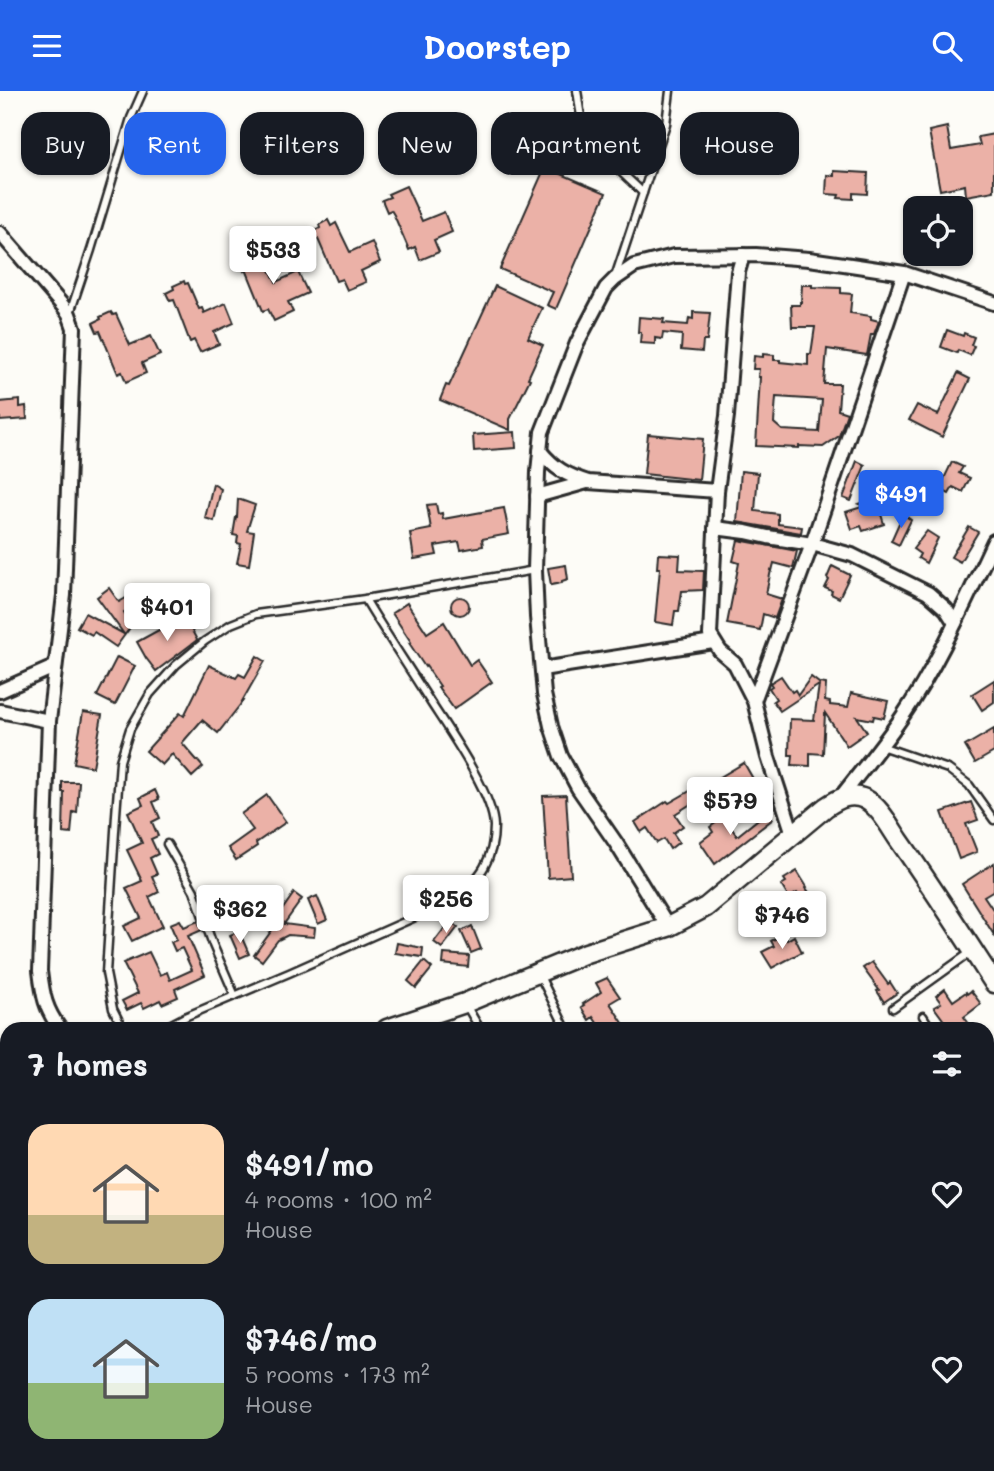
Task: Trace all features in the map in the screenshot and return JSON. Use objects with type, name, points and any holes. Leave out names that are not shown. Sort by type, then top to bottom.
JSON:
[{"type":"street","points":[[0,233],[69,314],[74,328],[64,595],[49,721],[40,971],[45,1005],[54,1022]]},
{"type":"street","points":[[743,255],[738,272],[727,415],[717,491],[709,627],[713,642],[735,664],[754,701],[768,757],[793,834]]},
{"type":"street","points":[[668,927],[578,788],[561,756],[544,694],[535,570],[540,451],[542,432],[550,408],[577,343],[606,288],[615,279],[634,266],[674,256],[743,255],[809,259],[904,274],[994,303]]},
{"type":"street","points":[[754,701],[812,544],[904,274]]},
{"type":"street","points":[[540,451],[558,470],[588,482],[717,491]]},
{"type":"street","points":[[537,496],[588,482]]},
{"type":"street","points":[[715,528],[812,544],[852,555],[928,593],[946,609],[955,623]]},
{"type":"street","points":[[840,798],[903,716],[919,690],[994,541]]},
{"type":"street","points":[[542,669],[713,642]]},
{"type":"street","points":[[0,691],[54,667]]},
{"type":"street","points":[[0,711],[49,721]]},
{"type":"street","points":[[408,1022],[465,1003],[586,953],[668,927],[706,907],[825,807],[848,796],[864,799],[877,810],[994,983]]},
{"type":"lane","points":[[69,314],[95,239],[131,118],[143,91]]},
{"type":"lane","points":[[577,91],[580,116],[598,150],[643,193]]},
{"type":"lane","points":[[615,279],[666,124],[670,91]]},
{"type":"lane","points":[[120,1022],[108,991],[106,973],[120,761],[130,729],[150,694],[176,665],[231,624],[256,614],[365,599],[535,570]]},
{"type":"lane","points":[[175,1022],[456,899],[475,881],[488,861],[494,827],[492,811],[460,748],[365,599]]},
{"type":"lane","points":[[881,746],[947,769],[969,785],[994,820]]},
{"type":"lane","points":[[167,844],[194,891],[235,996]]},
{"type":"lane","points":[[893,1008],[973,951]]},
{"type":"lane","points":[[538,972],[563,1022]]},
{"type":"lane","points":[[465,1003],[476,1022]]},
{"type":"lane","points":[[923,1016],[927,1022]]},
{"type":"building","points":[[947,127],[951,150],[980,145],[978,137],[994,134],[994,191],[966,196],[965,185],[940,190],[929,131]]},
{"type":"building","points":[[834,171],[868,173],[867,194],[853,193],[853,199],[826,194],[827,175],[834,176]]},
{"type":"building","points":[[541,175],[564,175],[606,193],[556,309],[547,305],[553,292],[500,269]]},
{"type":"building","points":[[406,186],[422,221],[444,212],[452,232],[434,240],[439,252],[420,260],[415,247],[409,250],[394,215],[391,210],[387,212],[382,200],[390,197],[388,194]]},
{"type":"building","points":[[328,220],[331,226],[336,223],[350,252],[372,242],[380,262],[361,271],[366,282],[347,290],[342,279],[336,281],[313,232]]},
{"type":"building","points":[[256,251],[261,252],[276,282],[298,272],[308,293],[288,302],[293,312],[274,321],[268,309],[263,311],[246,269],[244,271],[240,261]]},
{"type":"building","points":[[184,281],[185,284],[188,283],[199,309],[202,308],[204,313],[226,303],[234,323],[214,332],[219,344],[200,352],[194,340],[190,342],[174,300],[170,301],[166,293]]},
{"type":"building","points":[[802,285],[841,288],[841,293],[852,294],[850,313],[871,316],[871,319],[879,321],[874,334],[871,334],[867,355],[827,349],[824,384],[840,384],[838,410],[847,413],[839,436],[823,447],[756,446],[760,377],[759,369],[753,369],[754,356],[774,355],[774,360],[780,362],[808,365],[815,327],[792,327],[791,305],[800,305]],"holes":[[[776,397],[822,400],[819,432],[782,430],[774,423]]]},
{"type":"building","points":[[495,286],[542,308],[528,338],[543,345],[510,419],[510,430],[440,400]]},
{"type":"building","points":[[111,312],[116,314],[130,345],[151,336],[160,355],[142,363],[146,373],[126,382],[122,372],[118,374],[100,331],[97,332],[93,323]]},
{"type":"building","points":[[693,312],[710,313],[707,341],[703,341],[702,352],[681,350],[682,335],[663,333],[662,339],[655,338],[655,344],[640,343],[639,317],[688,325],[689,318],[693,319]]},
{"type":"building","points":[[947,330],[974,337],[970,355],[941,347]]},
{"type":"building","points":[[958,373],[970,379],[942,437],[909,420],[917,405],[938,415]]},
{"type":"building","points":[[20,400],[20,407],[26,406],[27,419],[0,421],[0,402]]},
{"type":"building","points":[[515,432],[516,448],[474,451],[473,435]]},
{"type":"building","points":[[648,434],[703,439],[699,480],[644,474]]},
{"type":"building","points":[[857,461],[865,465],[851,501],[843,498]]},
{"type":"building","points":[[952,462],[963,467],[959,473],[970,478],[963,492],[953,487],[949,494],[939,489]]},
{"type":"building","points":[[741,471],[758,473],[755,511],[778,514],[778,524],[802,527],[801,533],[737,522]]},
{"type":"building","points":[[213,484],[221,489],[214,521],[205,518]]},
{"type":"building","points":[[878,497],[884,512],[880,511],[884,524],[863,531],[861,526],[852,529],[846,512],[865,506],[859,504]]},
{"type":"building","points":[[238,499],[255,505],[247,531],[254,532],[249,565],[237,563],[241,544],[237,543],[238,536],[233,535]]},
{"type":"building","points":[[436,504],[438,514],[442,513],[443,519],[504,508],[509,534],[482,539],[483,546],[461,550],[459,542],[435,546],[437,555],[414,559],[410,533],[431,529],[427,505]]},
{"type":"building","points":[[903,514],[911,520],[899,545],[891,541]]},
{"type":"building","points":[[969,527],[978,532],[960,562],[951,557]]},
{"type":"building","points":[[927,531],[938,538],[926,563],[918,558],[920,554],[913,549]]},
{"type":"building","points":[[738,540],[797,551],[793,568],[774,563],[766,594],[782,599],[775,618],[763,614],[760,630],[727,624],[739,563],[733,561]]},
{"type":"building","points":[[658,554],[680,555],[679,570],[704,571],[703,590],[682,591],[679,611],[675,611],[673,625],[655,622],[660,568],[657,568]]},
{"type":"building","points":[[566,565],[568,579],[551,585],[548,568]]},
{"type":"building","points":[[832,566],[850,575],[839,598],[825,588]]},
{"type":"building","points":[[109,588],[119,602],[138,591],[144,600],[124,612],[132,625],[116,647],[94,632],[92,635],[77,627],[85,613],[124,634],[97,597]]},
{"type":"building","points":[[460,597],[466,600],[469,606],[466,612],[460,615],[454,612],[451,606],[454,600]]},
{"type":"building","points":[[407,603],[427,633],[444,622],[470,665],[477,660],[492,682],[454,709],[392,613]]},
{"type":"building","points":[[184,616],[197,640],[156,671],[137,642]]},
{"type":"building","points":[[257,656],[265,661],[240,705],[218,733],[202,720],[182,743],[203,767],[192,777],[172,754],[162,765],[146,751],[180,713],[184,716],[209,665],[236,678],[239,674],[245,677]]},
{"type":"building","points":[[117,657],[135,666],[115,705],[97,696]]},
{"type":"building","points":[[781,676],[792,692],[795,690],[798,695],[811,677],[826,684],[825,701],[830,702],[830,705],[848,707],[851,693],[888,701],[884,718],[874,716],[873,720],[857,717],[867,732],[847,746],[825,713],[823,754],[810,753],[810,766],[792,765],[793,755],[789,755],[790,719],[814,720],[819,685],[780,711],[769,688],[772,686],[770,683]]},
{"type":"building","points":[[994,680],[994,702],[982,710],[972,694]]},
{"type":"building","points":[[83,712],[102,715],[93,767],[74,763]]},
{"type":"building","points":[[994,729],[994,752],[975,763],[965,746]]},
{"type":"building","points":[[744,763],[756,784],[736,796],[730,786],[702,804],[699,799],[675,814],[683,826],[673,833],[679,842],[670,849],[664,839],[657,843],[647,828],[641,832],[635,822],[667,801],[669,803],[709,780],[710,783]]},
{"type":"building","points":[[62,782],[79,782],[77,813],[73,812],[71,834],[63,833]]},
{"type":"building","points":[[155,790],[159,799],[153,802],[160,818],[152,822],[158,836],[151,839],[158,854],[150,858],[157,874],[152,876],[159,892],[149,897],[163,926],[132,941],[124,926],[141,918],[126,888],[142,881],[127,850],[142,843],[128,812],[143,805],[140,798]]},
{"type":"building","points":[[267,795],[286,822],[236,860],[228,848],[253,830],[241,814]]},
{"type":"building","points":[[566,795],[571,876],[548,878],[543,796]]},
{"type":"building","points":[[971,802],[978,820],[966,824],[977,852],[959,859],[942,812]]},
{"type":"building","points":[[767,812],[773,819],[715,864],[700,842],[713,832],[710,827],[724,817],[737,836]]},
{"type":"building","points":[[994,863],[994,890],[984,896],[994,911],[994,935],[962,884]]},
{"type":"building","points":[[797,871],[818,905],[808,908],[797,893],[789,898],[781,885],[786,882],[784,879]]},
{"type":"building","points":[[294,893],[302,899],[284,924],[315,928],[314,937],[288,935],[278,940],[262,961],[254,955],[272,930],[242,927],[243,917],[268,919],[280,913]]},
{"type":"building","points":[[317,896],[327,920],[318,924],[308,900]]},
{"type":"building","points":[[180,920],[184,927],[198,921],[202,930],[188,936],[205,975],[175,989],[178,997],[162,1004],[160,1000],[144,1008],[141,1003],[127,1010],[122,1001],[138,993],[123,963],[149,952],[160,975],[167,972],[170,980],[192,970],[182,948],[175,951],[171,942],[177,940],[170,924]]},
{"type":"building","points":[[450,921],[458,927],[442,948],[434,942]]},
{"type":"building","points":[[472,926],[481,949],[471,953],[461,931]]},
{"type":"building","points":[[239,931],[249,954],[240,958],[230,935]]},
{"type":"building","points":[[784,934],[787,940],[794,936],[802,952],[772,968],[762,952],[774,946],[771,941]]},
{"type":"building","points":[[397,943],[423,948],[422,957],[395,953]]},
{"type":"building","points":[[444,954],[469,956],[468,967],[443,964]]},
{"type":"building","points":[[424,961],[432,968],[416,988],[408,981]]},
{"type":"building","points":[[872,962],[897,993],[884,1002],[863,968]]},
{"type":"building","points":[[607,978],[620,997],[610,1003],[622,1022],[596,1022],[593,1017],[589,1020],[581,1007],[601,992],[596,983]]},
{"type":"building","points":[[945,989],[953,1001],[971,991],[981,1004],[964,1017],[968,1022],[945,1022],[934,1007],[941,1003],[936,996]]}]
